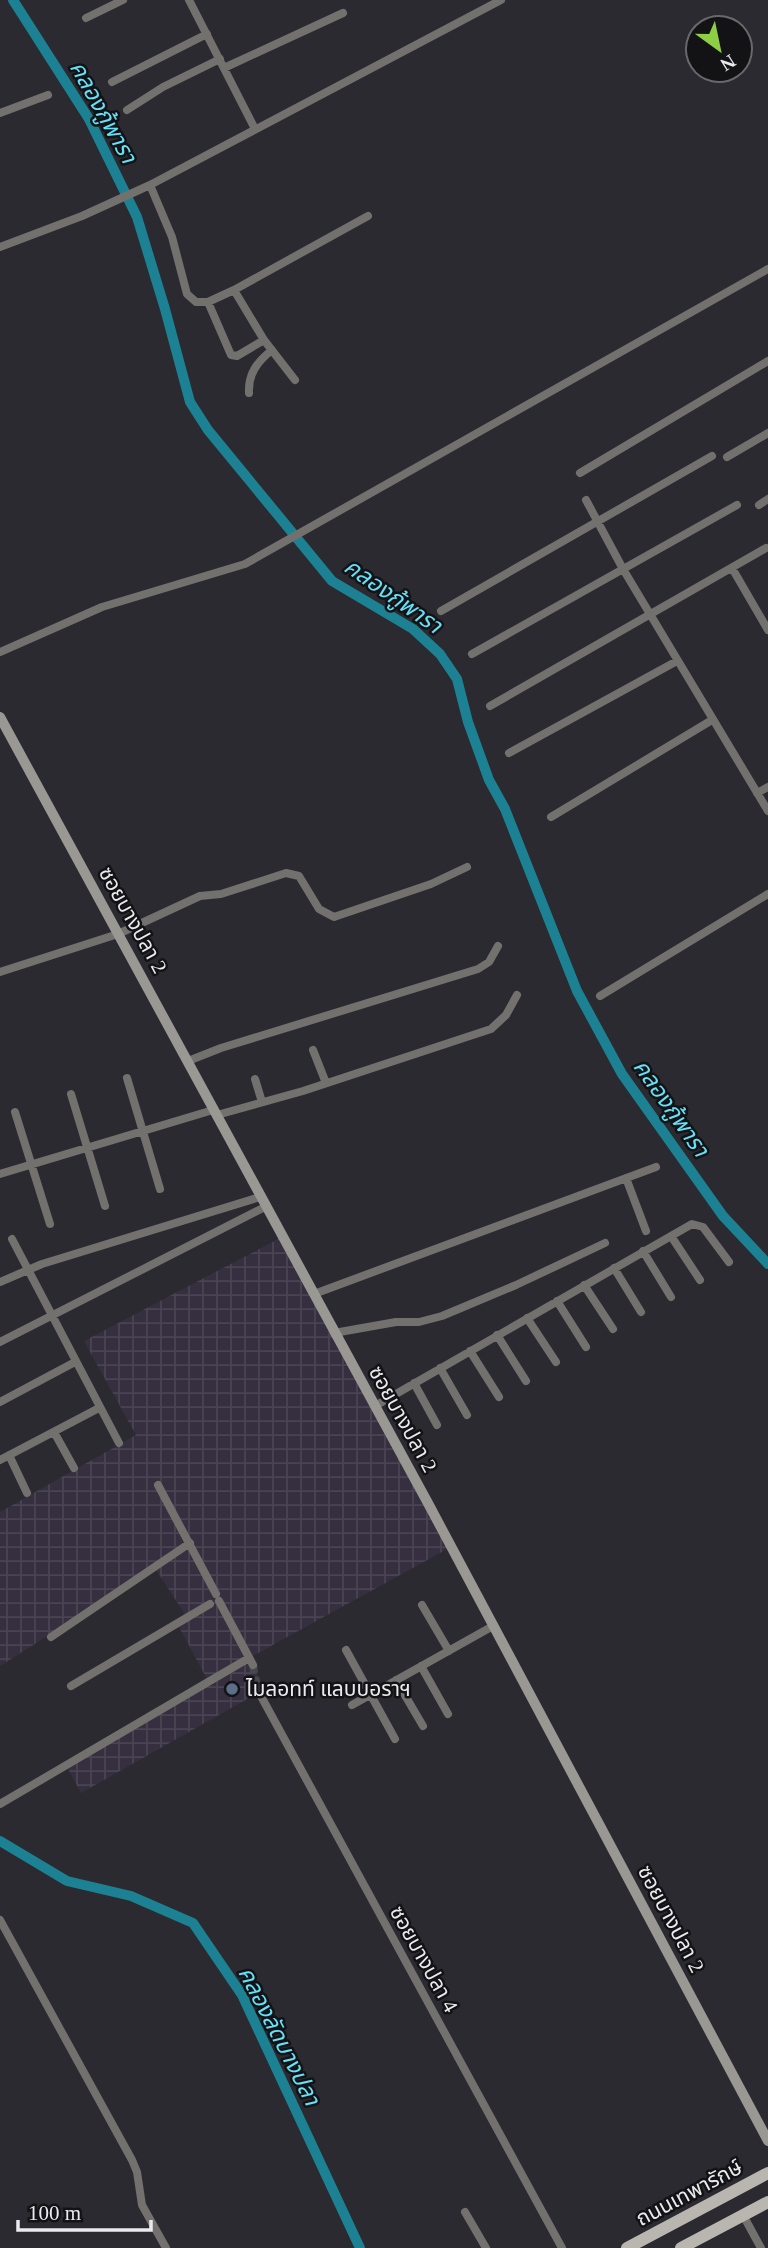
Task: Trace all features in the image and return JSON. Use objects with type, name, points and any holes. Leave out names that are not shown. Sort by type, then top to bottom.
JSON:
[{"type":"main road","name":"ถนนเทพารักษ์","points":[[627,2248],[768,2172]]},
{"type":"main road","points":[[681,2248],[768,2202]]},
{"type":"street","points":[[86,18],[123,0]]},
{"type":"street","points":[[189,0],[255,130]]},
{"type":"street","points":[[0,247],[150,185],[502,0]]},
{"type":"street","points":[[224,68],[343,13]]},
{"type":"street","points":[[112,82],[207,34]]},
{"type":"street","points":[[127,110],[163,87],[219,59]]},
{"type":"street","points":[[0,113],[48,94]]},
{"type":"street","points":[[150,185],[172,237],[187,294],[196,302],[208,302],[234,290],[368,216]]},
{"type":"street","points":[[0,652],[102,607],[245,564],[768,269]]},
{"type":"street","points":[[234,290],[264,340],[295,380]]},
{"type":"street","points":[[208,302],[231,355],[237,356],[264,340]]},
{"type":"street","points":[[249,393],[248,382],[254,368],[272,350]]},
{"type":"street","points":[[580,473],[768,361]]},
{"type":"street","points":[[727,457],[768,433]]},
{"type":"street","points":[[441,611],[712,456]]},
{"type":"street","points":[[759,505],[768,499]]},
{"type":"street","points":[[586,500],[623,569],[768,811]]},
{"type":"street","points":[[472,654],[737,505]]},
{"type":"street","points":[[490,706],[766,548]]},
{"type":"street","points":[[732,568],[768,630]]},
{"type":"street","points":[[509,753],[677,661]]},
{"type":"street","name":"ซอยบางปลา 2","points":[[0,717],[314,1294],[768,2141]]},
{"type":"street","points":[[551,817],[712,720]]},
{"type":"street","points":[[757,793],[768,787]]},
{"type":"street","points":[[0,972],[118,934],[200,896],[221,894],[286,873],[299,876],[319,909],[334,917],[431,884],[467,867]]},
{"type":"street","points":[[600,996],[768,894]]},
{"type":"street","points":[[188,1061],[224,1047],[478,969],[489,962],[498,946]]},
{"type":"street","points":[[0,1174],[142,1131],[262,1102],[326,1083],[491,1028],[506,1015],[517,995]]},
{"type":"street","points":[[313,1050],[326,1083]]},
{"type":"street","points":[[127,1078],[160,1189]]},
{"type":"street","points":[[255,1079],[262,1102]]},
{"type":"street","points":[[71,1094],[105,1206]]},
{"type":"street","points":[[15,1112],[50,1224]]},
{"type":"street","points":[[314,1294],[656,1167]]},
{"type":"street","points":[[626,1178],[646,1231]]},
{"type":"street","points":[[0,1282],[29,1269],[230,1206],[263,1202]]},
{"type":"street","points":[[0,1342],[238,1220],[263,1202]]},
{"type":"street","points":[[230,1206],[238,1220]]},
{"type":"street","points":[[374,1406],[692,1224],[698,1224],[707,1232],[729,1262]]},
{"type":"street","points":[[671,1236],[700,1280]]},
{"type":"street","points":[[12,1239],[119,1443]]},
{"type":"street","points":[[334,1334],[396,1322],[419,1322],[442,1316],[516,1285],[605,1242]]},
{"type":"street","points":[[643,1251],[670,1297]]},
{"type":"street","points":[[614,1268],[641,1312]]},
{"type":"street","points":[[584,1285],[613,1329]]},
{"type":"street","points":[[557,1301],[586,1347]]},
{"type":"street","points":[[527,1318],[555,1362]]},
{"type":"street","points":[[497,1335],[526,1381]]},
{"type":"street","points":[[470,1350],[499,1397]]},
{"type":"street","points":[[0,1402],[75,1362]]},
{"type":"street","points":[[440,1368],[467,1415]]},
{"type":"street","points":[[414,1383],[437,1425]]},
{"type":"street","points":[[0,1460],[99,1408]]},
{"type":"street","points":[[54,1432],[74,1468]]},
{"type":"street","points":[[9,1455],[27,1493]]},
{"type":"street","points":[[0,1804],[251,1661],[158,1485]]},
{"type":"street","points":[[51,1637],[190,1543]]},
{"type":"street","points":[[71,1686],[210,1604]]},
{"type":"street","points":[[422,1605],[449,1651]]},
{"type":"street","points":[[352,1705],[493,1626]]},
{"type":"street","points":[[345,1650],[395,1739]]},
{"type":"street","points":[[421,1666],[448,1714]]},
{"type":"street","points":[[397,1680],[423,1726]]},
{"type":"street","name":"ซอยบางปลา 4","points":[[256,1686],[562,2248]]},
{"type":"street","points":[[0,1920],[132,2160],[137,2172],[142,2205],[166,2248]]},
{"type":"street","points":[[465,2212],[486,2248]]},
{"type":"street","points":[[743,2215],[761,2248]]},
{"type":"shaded area","points":[[282,1237],[451,1547],[249,1658],[265,1689],[81,1793],[66,1765],[208,1681],[178,1625],[188,1619],[155,1568],[0,1666],[0,1512],[136,1435],[84,1341]]},
{"type":"waterway","name":"คลองกู้พารา","points":[[13,0],[89,119],[137,217],[190,402],[208,430],[332,581],[413,629],[440,654],[457,679],[468,722],[489,780],[505,809],[577,991],[622,1074],[723,1216],[768,1264]]},
{"type":"waterway","name":"คลองลัดบางปลา","points":[[0,1841],[67,1881],[131,1896],[193,1923],[242,1995],[360,2248]]},
{"type":"tunnel","points":[[253,1665],[256,1687]]},
{"type":"place","name":"ไมลอทท์ แลบบอราฯ","points":[[232,1689]]}]
